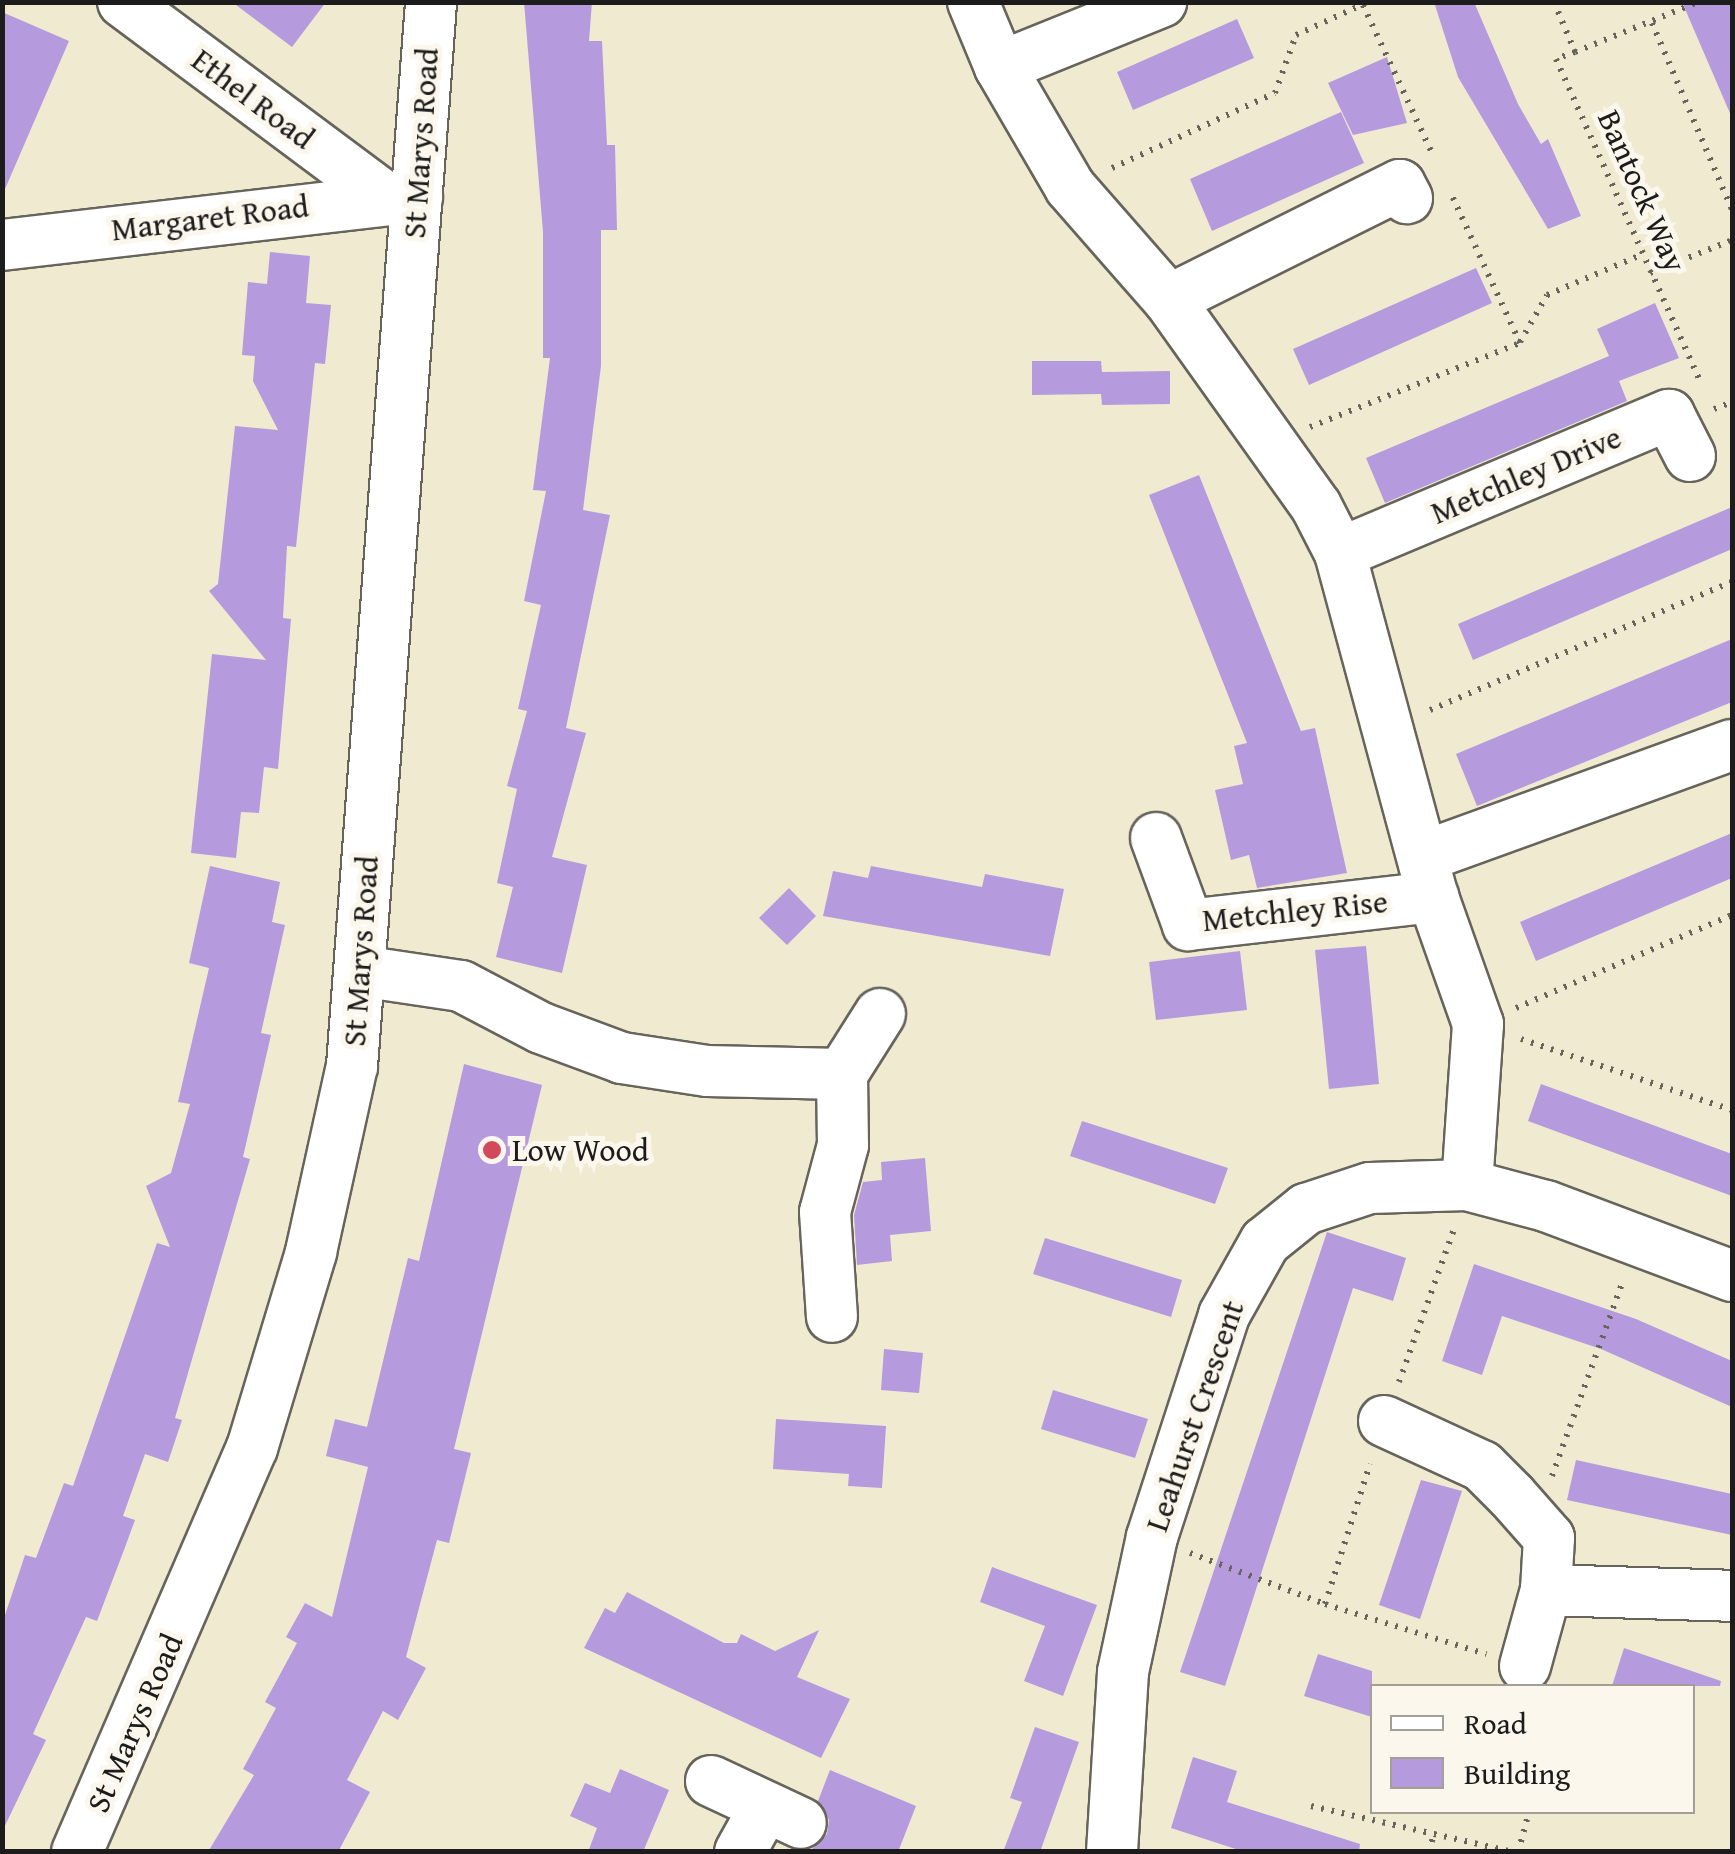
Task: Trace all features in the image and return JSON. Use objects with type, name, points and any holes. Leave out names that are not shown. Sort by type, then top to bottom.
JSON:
[{"type":"street","name":"Ethel Road","points":[[123,2],[400,196]]},
{"type":"street","name":"St Marys Road","points":[[77,1852],[252,1448],[311,1252],[352,1066],[400,196],[431,2]]},
{"type":"street","points":[[974,2],[1000,67],[1070,187],[1169,300],[1271,443],[1340,553],[1392,726],[1429,876],[1478,1024],[1467,1184]]},
{"type":"street","points":[[1000,67],[1160,2]]},
{"type":"street","points":[[1169,300],[1400,185],[1407,198]]},
{"type":"street","name":"Margaret Road","points":[[2,245],[400,196]]},
{"type":"street","name":"Metchley Drive","points":[[1340,553],[1669,416],[1690,456]]},
{"type":"street","points":[[1429,876],[1732,746]]},
{"type":"street","name":"Metchley Rise","points":[[1156,838],[1188,925],[1429,876]]},
{"type":"street","points":[[360,971],[461,986],[541,1028],[622,1058],[707,1071],[842,1074]]},
{"type":"street","points":[[832,1317],[825,1212],[842,1145],[842,1074],[880,1014]]},
{"type":"street","name":"Leahurst Crescent","points":[[1112,1852],[1123,1672],[1152,1537],[1224,1315],[1266,1242],[1306,1208],[1370,1188],[1467,1184],[1546,1206],[1732,1276]]},
{"type":"street","points":[[1384,1422],[1482,1466],[1549,1538],[1546,1590],[1525,1666]]},
{"type":"street","points":[[1546,1590],[1732,1596]]},
{"type":"street","points":[[711,1781],[783,1815],[740,1852]]},
{"type":"path","points":[[1070,187],[1276,93],[1296,35],[1368,2]]},
{"type":"path","points":[[1554,2],[1575,52],[1698,2]]},
{"type":"path","points":[[1652,23],[1732,210]]},
{"type":"path","name":"Bantock Way","points":[[1575,52],[1556,59],[1650,273],[1713,410],[1732,402]]},
{"type":"path","points":[[1650,273],[1732,240]]},
{"type":"path","points":[[1271,443],[1520,342],[1547,294],[1642,255]]},
{"type":"path","points":[[1506,313],[1520,342]]},
{"type":"path","points":[[1392,726],[1732,582]]},
{"type":"path","points":[[1478,1024],[1732,915]]},
{"type":"path","points":[[1478,1024],[1732,1110]]},
{"type":"path","points":[[1325,1604],[1384,1422],[1444,1264]]},
{"type":"path","points":[[1566,1431],[1625,1275]]},
{"type":"path","points":[[1152,1537],[1325,1604],[1525,1666]]},
{"type":"path","points":[[1311,1806],[1516,1852],[1529,1814]]},
{"type":"path","points":[[1429,1852],[1434,1833]]},
{"type":"building","points":[[232,2],[326,2],[292,47]]},
{"type":"building","points":[[524,2],[592,2],[589,41],[602,41],[607,145],[615,145],[617,230],[601,230],[601,366],[583,510],[610,515],[566,728],[586,733],[552,857],[587,865],[562,973],[496,957],[513,887],[497,883],[517,789],[507,786],[527,711],[518,709],[541,605],[524,601],[546,491],[533,490],[550,358],[543,358],[543,232]]},
{"type":"building","points":[[1434,2],[1474,2],[1518,104],[1541,144],[1548,139],[1581,216],[1548,229],[1458,77]]},
{"type":"building","points":[[1682,2],[1732,2],[1732,118]]},
{"type":"building","points":[[2,12],[69,41],[2,196]]},
{"type":"building","points":[[1237,19],[1254,58],[1133,110],[1117,72]]},
{"type":"building","points":[[1387,57],[1407,123],[1353,135],[1328,83]]},
{"type":"building","points":[[1341,112],[1364,163],[1212,231],[1190,179]]},
{"type":"building","points":[[270,252],[310,256],[306,303],[331,305],[325,364],[315,363],[296,547],[287,546],[283,618],[291,619],[278,769],[264,767],[259,813],[241,812],[236,858],[191,853],[212,654],[266,660],[209,591],[218,584],[235,426],[278,430],[253,381],[255,356],[242,355],[248,282],[267,284]]},
{"type":"building","points":[[1476,268],[1492,303],[1309,385],[1293,349]]},
{"type":"building","points":[[1655,303],[1679,358],[1619,381],[1627,401],[1385,503],[1366,458],[1609,356],[1597,329]]},
{"type":"building","points":[[1032,361],[1101,361],[1102,372],[1170,371],[1170,404],[1102,405],[1101,394],[1032,395]]},
{"type":"building","points":[[1199,475],[1301,731],[1315,728],[1347,873],[1257,888],[1249,855],[1231,860],[1215,790],[1243,784],[1234,746],[1247,743],[1149,495]]},
{"type":"building","points":[[1732,507],[1732,549],[1473,660],[1458,624]]},
{"type":"building","points":[[1732,639],[1732,702],[1477,806],[1456,754]]},
{"type":"building","points":[[1732,833],[1732,878],[1536,961],[1520,922]]},
{"type":"building","points":[[210,866],[280,882],[272,922],[285,925],[261,1033],[271,1035],[243,1157],[250,1159],[175,1418],[182,1420],[168,1462],[145,1454],[123,1516],[135,1520],[124,1550],[97,1621],[86,1617],[33,1734],[46,1740],[2,1832],[2,1624],[25,1555],[36,1558],[64,1483],[73,1486],[157,1243],[170,1247],[146,1186],[171,1173],[190,1104],[178,1102],[209,968],[189,963]]},
{"type":"building","points":[[871,866],[982,887],[985,874],[1064,889],[1050,956],[823,916],[833,871],[868,878]]},
{"type":"building","points":[[789,888],[816,916],[787,945],[759,918]]},
{"type":"building","points":[[1366,946],[1379,1084],[1329,1089],[1315,950]]},
{"type":"building","points":[[1240,951],[1247,1010],[1156,1020],[1149,962]]},
{"type":"building","points":[[464,1064],[542,1085],[454,1449],[471,1453],[449,1543],[437,1540],[406,1657],[426,1668],[398,1720],[383,1711],[347,1780],[370,1792],[338,1852],[208,1852],[254,1775],[243,1769],[276,1708],[265,1702],[297,1643],[286,1637],[305,1603],[332,1617],[368,1467],[326,1456],[335,1419],[367,1427],[408,1258],[419,1261]]},
{"type":"building","points":[[1541,1084],[1732,1154],[1732,1196],[1528,1121]]},
{"type":"building","points":[[1082,1121],[1228,1168],[1215,1204],[1070,1156]]},
{"type":"building","points":[[925,1158],[931,1231],[890,1235],[892,1261],[857,1265],[854,1215],[863,1182],[882,1180],[881,1162]]},
{"type":"building","points":[[1327,1232],[1406,1258],[1393,1301],[1353,1288],[1225,1686],[1180,1672]]},
{"type":"building","points":[[1045,1238],[1182,1280],[1171,1317],[1033,1274]]},
{"type":"building","points":[[1474,1264],[1636,1319],[1732,1361],[1732,1407],[1601,1349],[1502,1316],[1482,1375],[1442,1361]]},
{"type":"building","points":[[884,1349],[923,1353],[919,1393],[881,1390]]},
{"type":"building","points":[[1053,1390],[1148,1419],[1135,1458],[1041,1429]]},
{"type":"building","points":[[776,1419],[886,1426],[882,1488],[848,1486],[849,1474],[773,1469]]},
{"type":"building","points":[[1576,1460],[1732,1494],[1732,1535],[1567,1500]]},
{"type":"building","points":[[1421,1480],[1462,1491],[1420,1619],[1379,1605]]},
{"type":"building","points":[[992,1567],[1097,1605],[1063,1696],[1024,1681],[1045,1626],[980,1602]]},
{"type":"building","points":[[627,1592],[724,1643],[737,1643],[741,1634],[775,1651],[819,1630],[797,1677],[850,1699],[821,1758],[584,1648],[605,1608],[615,1613]]},
{"type":"building","points":[[1624,1648],[1721,1681],[1720,1686],[1613,1684]]},
{"type":"building","points":[[1318,1654],[1372,1671],[1370,1716],[1304,1696]]},
{"type":"building","points":[[1035,1727],[1079,1742],[1040,1852],[1003,1852],[1022,1802],[1010,1798]]},
{"type":"building","points":[[1193,1757],[1237,1771],[1227,1802],[1360,1844],[1359,1852],[1245,1852],[1171,1828]]},
{"type":"building","points":[[620,1769],[669,1790],[643,1852],[588,1852],[597,1828],[570,1816],[585,1783],[610,1793]]},
{"type":"building","points":[[830,1770],[916,1806],[898,1852],[812,1849],[827,1834],[829,1820],[818,1801]]},
{"type":"place","name":"Low Wood","points":[[492,1150]]}]
